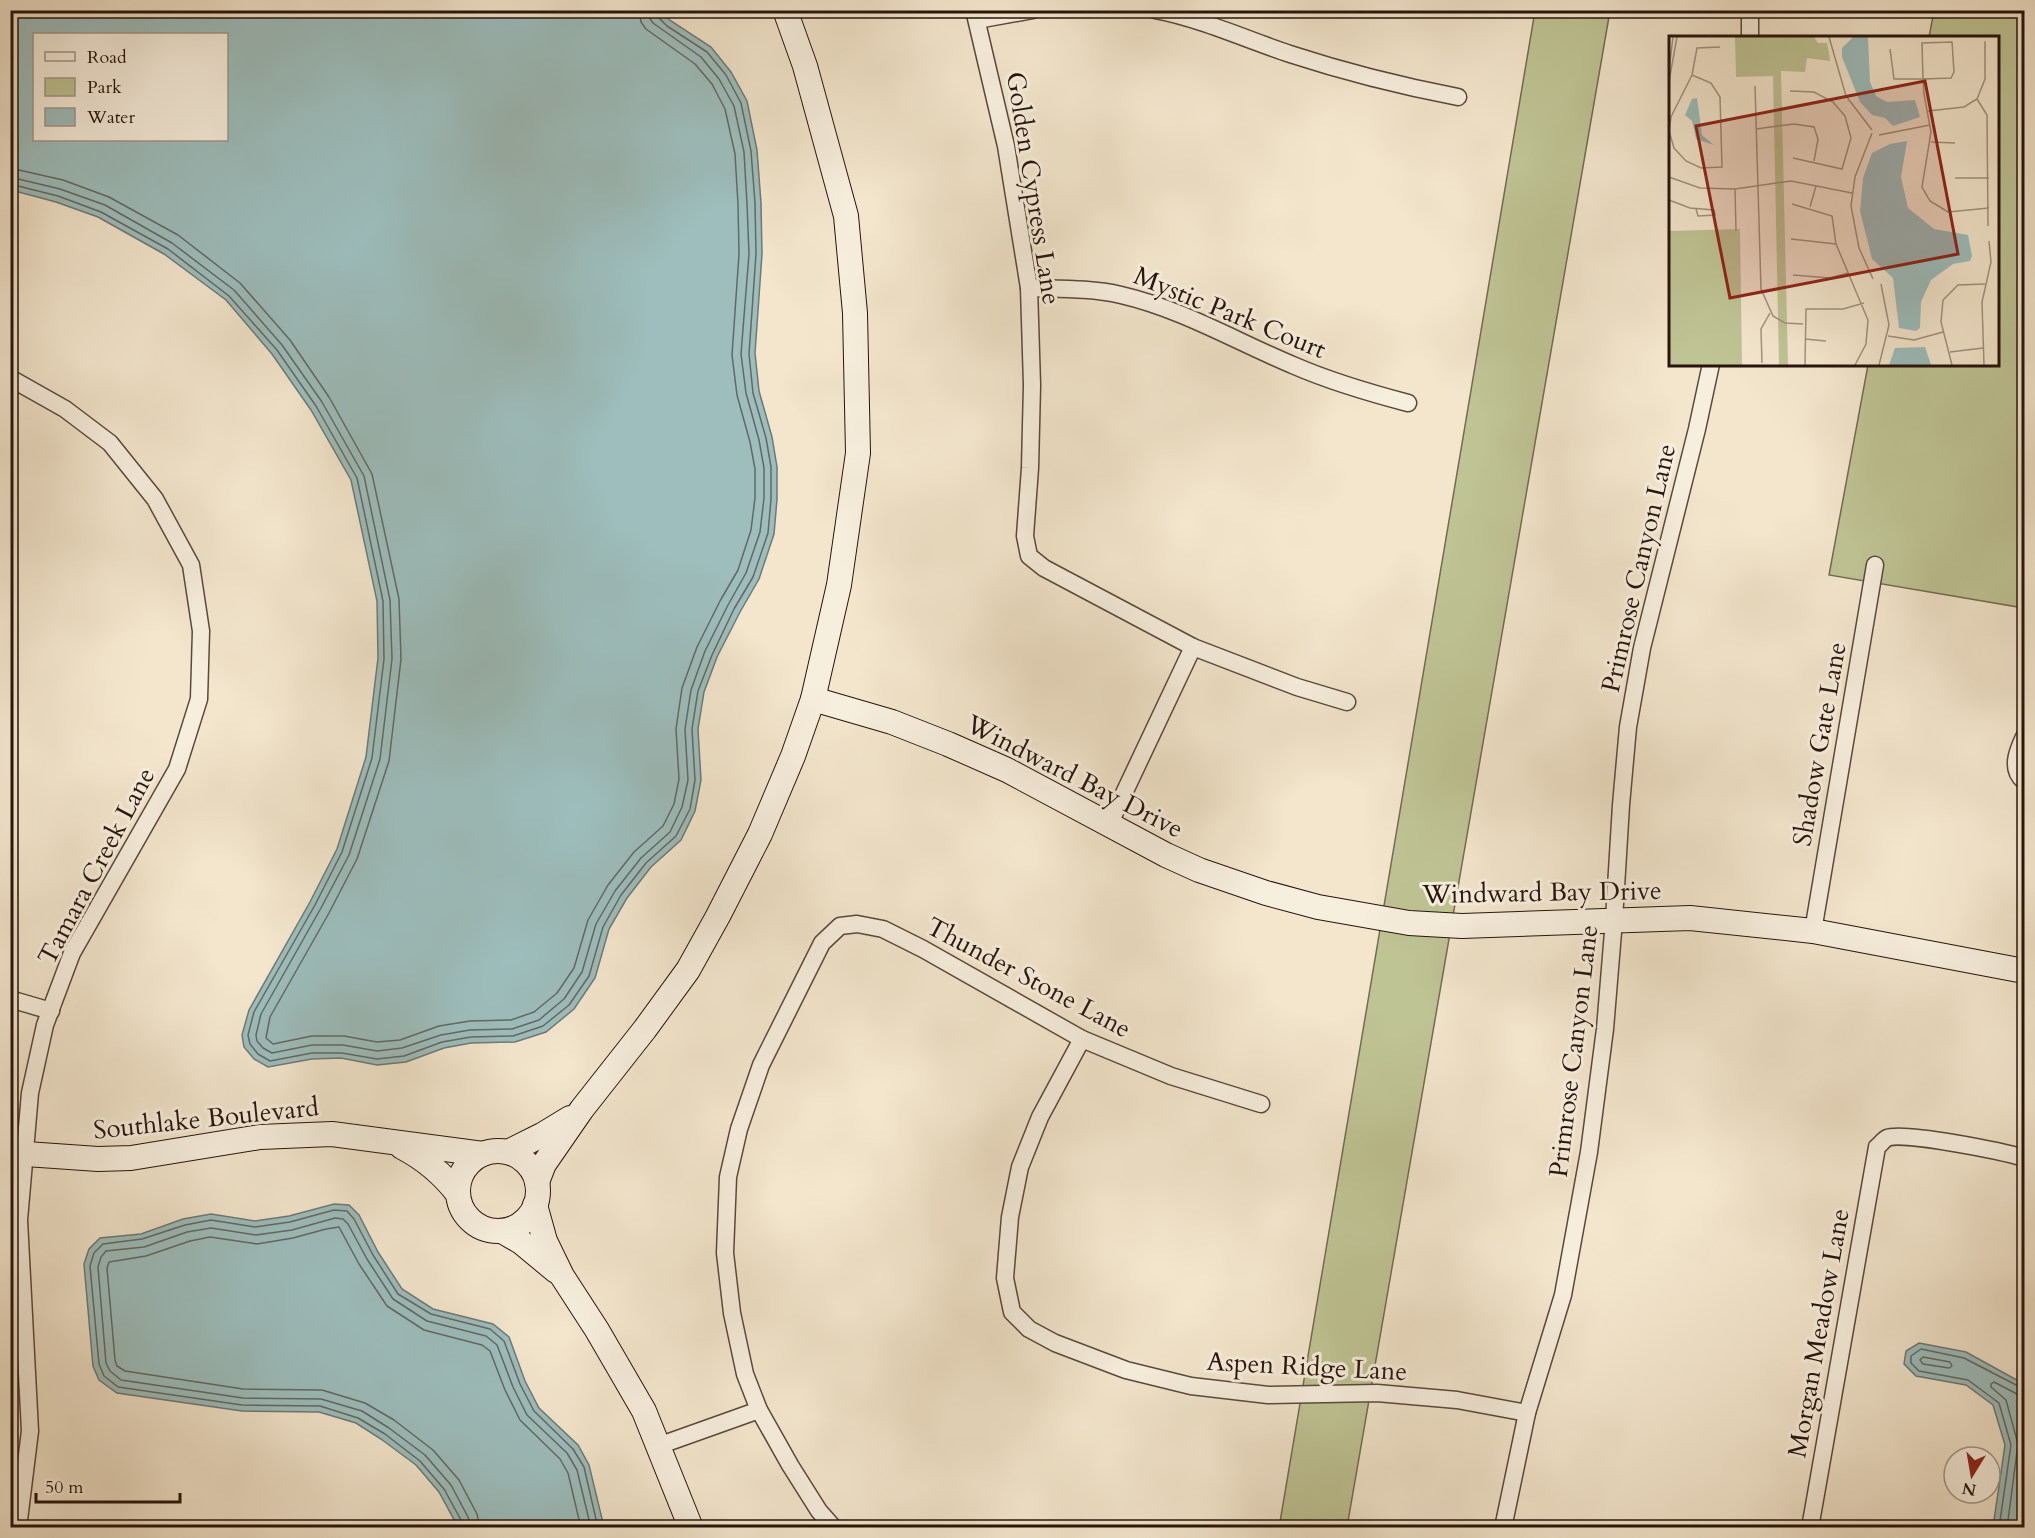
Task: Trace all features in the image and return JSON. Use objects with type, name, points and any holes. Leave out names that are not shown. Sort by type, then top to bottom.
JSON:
[{"type":"street","points":[[502,1231],[522,1223],[530,1215],[544,1164],[582,1109],[688,970],[760,834],[793,756],[813,699],[839,585],[858,453],[855,313],[846,216],[805,66],[785,10]]},
{"type":"street","points":[[976,15],[1033,10]]},
{"type":"street","points":[[1155,10],[1183,15],[1287,53],[1353,74],[1458,97]]},
{"type":"street","points":[[1750,10],[1750,36]]},
{"type":"street","name":"Golden Cypress Lane","points":[[976,15],[1006,146],[1029,288],[1032,386],[1030,468],[1025,536],[1029,556],[1044,568],[1192,647]]},
{"type":"street","name":"Mystic Park Court","points":[[1029,288],[1118,294],[1153,303],[1295,366],[1354,389],[1408,403]]},
{"type":"street","name":"Primrose Canyon Lane","points":[[1503,1527],[1527,1413],[1563,1295],[1589,1152],[1605,1029],[1620,805],[1630,716],[1642,648],[1711,366]]},
{"type":"street","name":"Tamara Creek Lane","points":[[10,378],[65,409],[110,443],[155,499],[191,565],[201,631],[199,699],[177,769],[72,953],[45,1025],[30,1093],[16,1274],[30,1431],[18,1527]]},
{"type":"street","name":"Shadow Gate Lane","points":[[1813,931],[1875,565]]},
{"type":"street","points":[[1109,825],[1192,647],[1297,687],[1347,702]]},
{"type":"street","name":"Windward Bay Drive","points":[[813,699],[892,722],[948,744],[1007,770],[1166,855],[1228,881],[1318,907],[1409,923],[1462,926],[1690,918],[1813,931],[2025,971]]},
{"type":"street","points":[[2025,737],[2019,748],[2015,764],[2018,776],[2025,781]]},
{"type":"street","name":"Thunder Stone Lane","points":[[759,1410],[745,1374],[732,1313],[725,1253],[728,1177],[739,1129],[761,1065],[822,943],[840,926],[857,924],[883,929],[1082,1038],[1171,1076],[1262,1104]]},
{"type":"street","points":[[10,999],[51,1011]]},
{"type":"street","name":"Aspen Ridge Lane","points":[[1082,1038],[1040,1117],[1020,1167],[1010,1217],[1005,1278],[1012,1312],[1029,1329],[1055,1343],[1126,1370],[1191,1386],[1268,1395],[1377,1394],[1456,1400],[1527,1413]]},
{"type":"street","points":[[508,1152],[542,1135],[582,1109]]},
{"type":"street","name":"Southlake Boulevard","points":[[26,1154],[98,1159],[131,1158],[260,1137],[332,1134],[483,1154],[495,1151],[508,1152],[518,1156],[527,1163],[545,1241],[562,1276],[597,1330],[644,1411],[691,1527]]},
{"type":"street","name":"Morgan Meadow Lane","points":[[1810,1527],[1877,1147],[1887,1138],[1909,1137],[2025,1158]]},
{"type":"street","name":"Southlake Boulevard","points":[[392,1142],[418,1156],[438,1171],[458,1194],[467,1217],[477,1225],[489,1230],[502,1231],[521,1242],[562,1276]]},
{"type":"street","points":[[458,1194],[459,1181],[464,1169],[472,1160],[483,1154]]},
{"type":"street","points":[[658,1446],[759,1410],[819,1511],[834,1527]]},
{"type":"green space","points":[[1535,11],[1610,11],[1347,1527],[1279,1528]]},
{"type":"green space","points":[[1934,11],[2024,11],[2024,608],[1829,575],[1868,366],[1999,366],[1999,36],[1929,36]]},
{"type":"water","points":[[10,11],[659,11],[711,47],[731,72],[747,101],[757,150],[762,254],[755,353],[759,391],[772,437],[777,467],[774,534],[759,579],[717,657],[704,692],[698,729],[701,780],[695,811],[681,840],[651,867],[627,898],[609,929],[595,978],[574,1009],[546,1032],[515,1042],[471,1043],[444,1048],[406,1062],[377,1065],[341,1058],[312,1059],[268,1067],[254,1059],[244,1047],[242,1035],[249,1010],[337,849],[366,757],[378,658],[377,601],[351,480],[311,410],[272,354],[226,300],[164,254],[98,217],[56,202],[11,190]]},
{"type":"water","points":[[334,1204],[349,1205],[359,1215],[378,1252],[402,1289],[433,1309],[493,1324],[509,1337],[525,1381],[539,1408],[578,1445],[589,1465],[604,1527],[458,1527],[439,1492],[416,1465],[356,1423],[319,1412],[242,1411],[117,1393],[99,1380],[93,1366],[84,1264],[89,1249],[100,1238],[141,1234],[183,1219],[211,1214],[255,1221],[289,1216]]},
{"type":"water","points":[[1919,1343],[1966,1352],[2024,1384],[2024,1527],[1993,1527],[1996,1505],[2002,1505],[2002,1466],[2005,1445],[1993,1405],[1966,1385],[1916,1376],[1904,1364],[1906,1351]]}]
